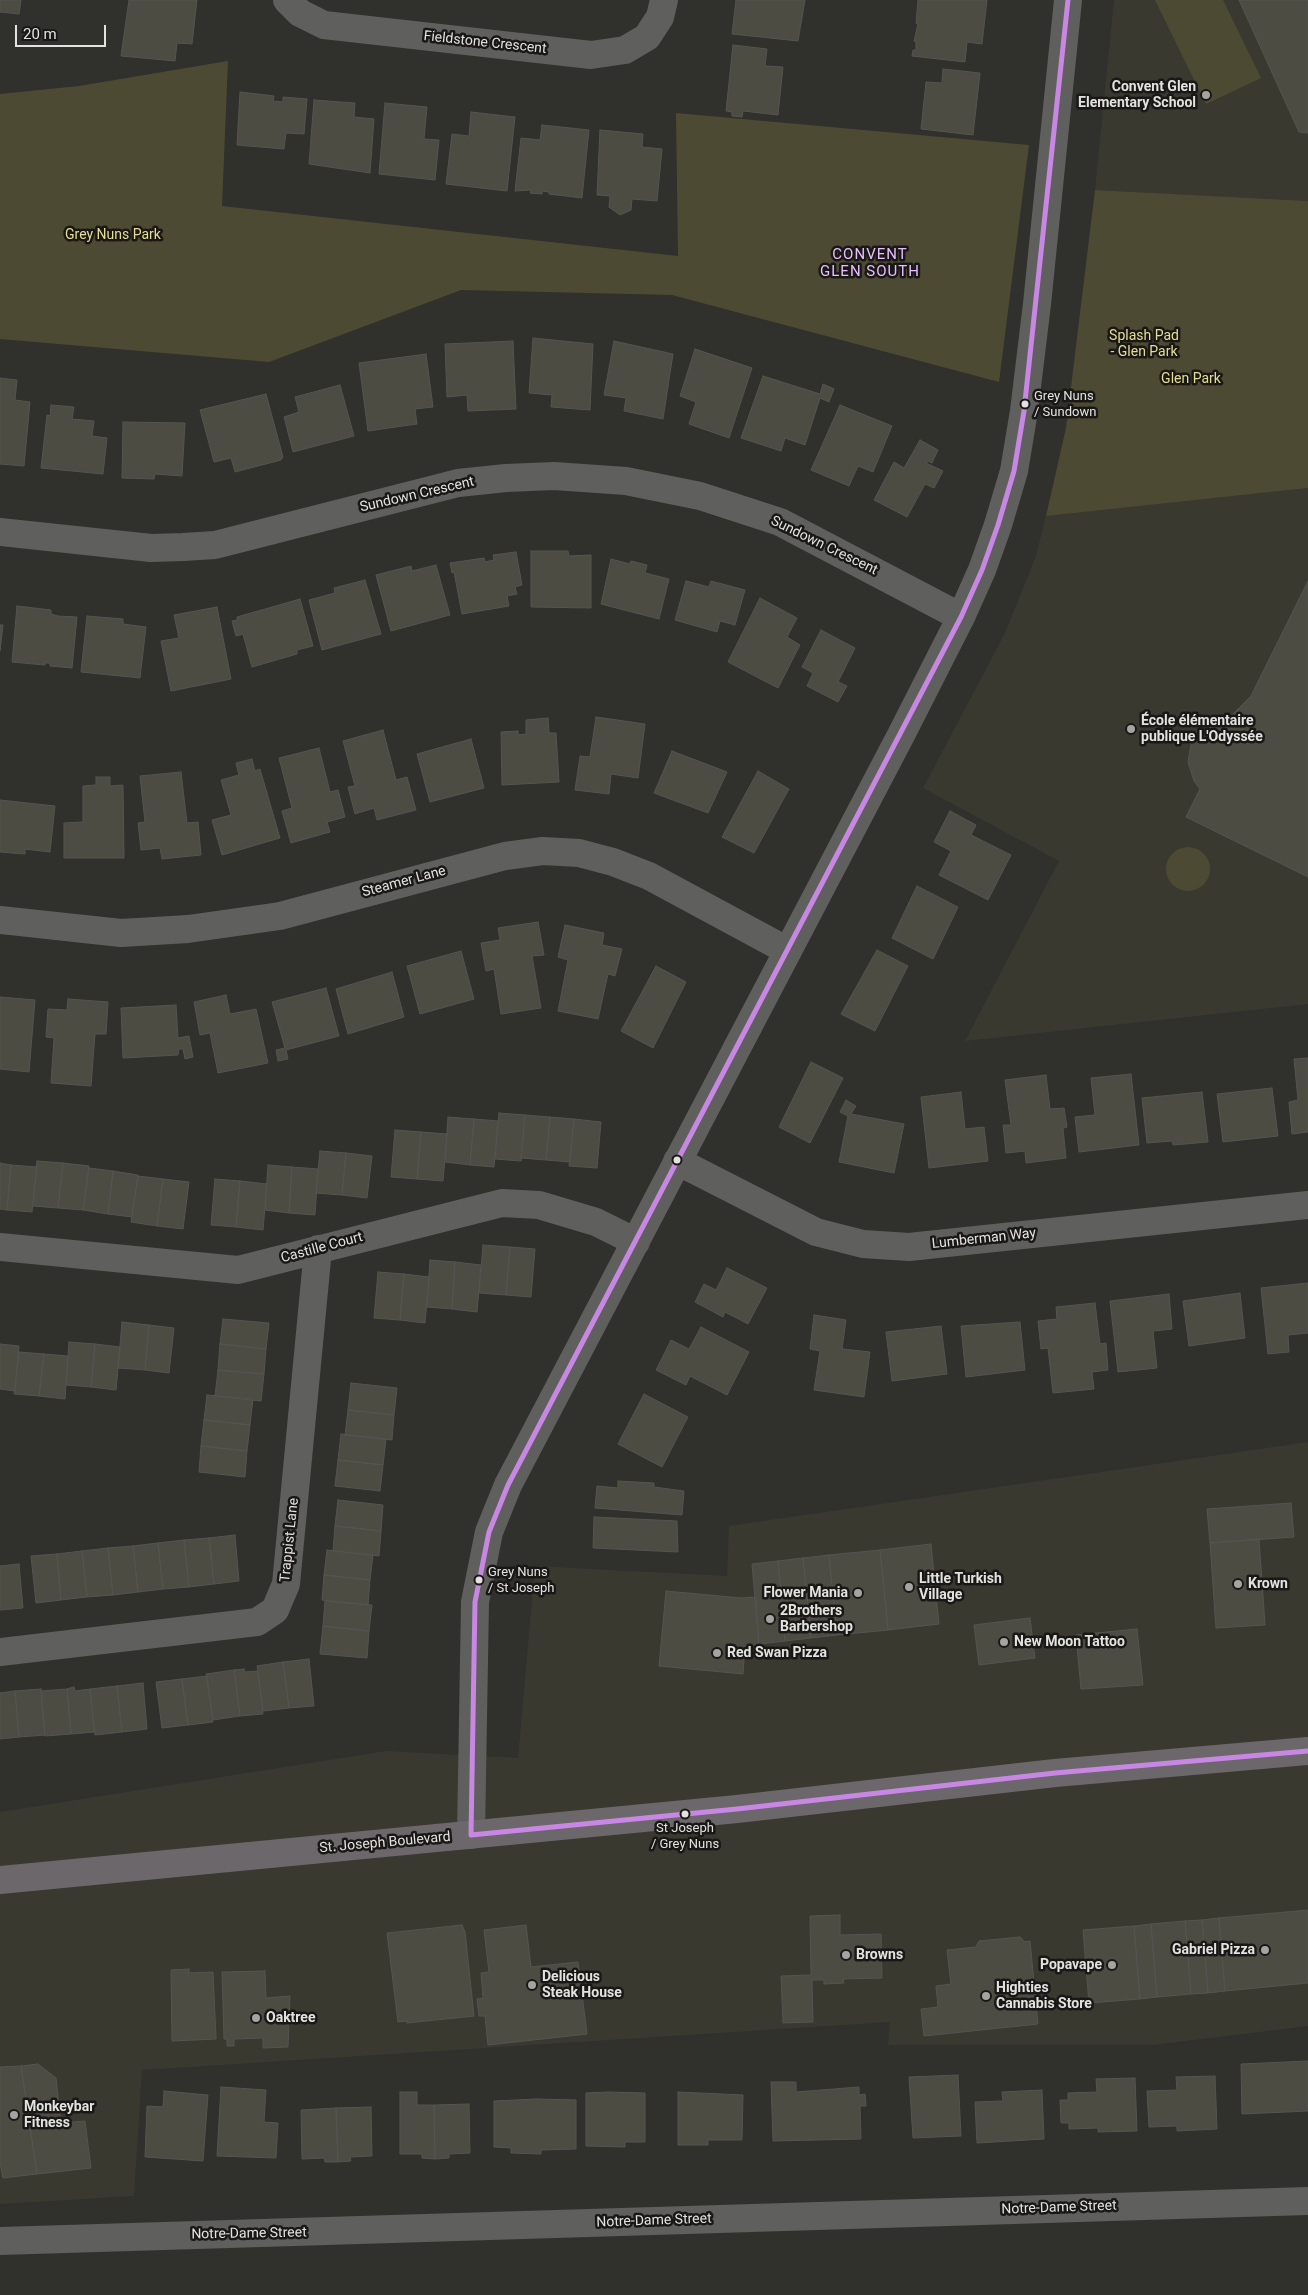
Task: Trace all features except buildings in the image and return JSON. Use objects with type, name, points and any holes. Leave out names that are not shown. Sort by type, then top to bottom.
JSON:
[{"type":"main road","name":"St. Joseph Boulevard","points":[[0,1880],[747,1808],[1054,1774],[1308,1751]]},
{"type":"street","name":"Fieldstone Crescent","points":[[287,0],[300,13],[324,25],[591,55],[625,50],[646,37],[660,17],[664,0]]},
{"type":"street","points":[[471,1835],[475,1602],[489,1532],[508,1485],[529,1442],[788,951],[961,616],[982,570],[1014,471],[1037,304],[1068,0]]},
{"type":"street","name":"Sundown Crescent","points":[[0,532],[151,548],[183,548],[215,545],[458,483],[554,476],[626,481],[700,496],[780,522],[961,616]]},
{"type":"street","name":"Steamer Lane","points":[[0,920],[121,933],[188,930],[280,916],[505,856],[543,851],[579,853],[613,862],[649,876],[788,951]]},
{"type":"street","name":"Lumberman Way","points":[[677,1160],[816,1232],[863,1244],[890,1246],[909,1247],[1308,1205]]},
{"type":"street","name":"Castille Court","points":[[0,1247],[238,1270],[502,1203],[538,1205],[596,1222],[636,1242]]},
{"type":"street","name":"Trappist Lane","points":[[0,1652],[256,1622],[275,1610],[286,1584],[318,1249]]},
{"type":"street","name":"Notre-Dame Street","points":[[0,2241],[1308,2201]]},
{"type":"shaded area","name":"Convent Glen Elementary School","points":[[1114,0],[1308,0],[1308,201],[1095,190]]},
{"type":"shaded area","name":"École élémentaire publique L'Odyssée","points":[[1308,488],[1308,1004],[965,1041],[1059,861],[923,788],[1005,633],[1036,556],[1046,516]]},
{"type":"shaded area","points":[[1308,1442],[1308,2026],[1153,2045],[888,2045],[890,2022],[142,2070],[134,2196],[0,2204],[0,1812],[386,1751],[518,1758],[535,1566],[727,1576],[729,1526]]},
{"type":"green space","points":[[1155,0],[1223,0],[1261,78],[1206,104]]},
{"type":"green space","name":"Grey Nuns Park","points":[[228,61],[222,206],[678,256],[676,113],[1029,145],[999,382],[672,295],[461,290],[269,362],[0,339],[0,94],[79,86]]},
{"type":"green space","name":"Glen Park","points":[[1095,190],[1308,201],[1308,488],[1046,516],[1066,428]]},
{"type":"green space","points":[[1192,847],[1204,853],[1209,860],[1209,878],[1204,885],[1197,890],[1184,891],[1176,888],[1169,881],[1166,865],[1169,857],[1176,850]]},
{"type":"transit line","points":[[471,1835],[475,1602],[489,1532],[508,1485],[961,617],[982,570],[998,525],[1014,471],[1024,411],[1068,0]]},
{"type":"transit line","points":[[471,1835],[737,1809],[1055,1773],[1308,1751]]},
{"type":"place","name":"Convent Glen Elementary School","points":[[1206,95]]},
{"type":"place","name":"Grey Nuns / Sundown","points":[[1025,404]]},
{"type":"place","name":"École élémentaire publique L'Odyssée","points":[[1131,729]]},
{"type":"place","name":"Grey Nuns / St Joseph","points":[[479,1580]]},
{"type":"place","name":"Krown","points":[[1238,1584]]},
{"type":"place","name":"Little Turkish Village","points":[[909,1587]]},
{"type":"place","name":"Flower Mania","points":[[858,1593]]},
{"type":"place","name":"2Brothers Barbershop","points":[[770,1619]]},
{"type":"place","name":"New Moon Tattoo","points":[[1004,1642]]},
{"type":"place","name":"Red Swan Pizza","points":[[717,1653]]},
{"type":"place","name":"St Joseph / Grey Nuns","points":[[685,1814]]},
{"type":"place","name":"Gabriel Pizza","points":[[1265,1950]]},
{"type":"place","name":"Browns","points":[[846,1955]]},
{"type":"place","name":"Popavape","points":[[1112,1965]]},
{"type":"place","name":"Delicious Steak House","points":[[532,1985]]},
{"type":"place","name":"Highties Cannabis Store","points":[[986,1996]]},
{"type":"place","name":"Oaktree","points":[[256,2018]]},
{"type":"place","name":"Monkeybar Fitness","points":[[14,2115]]},
{"type":"district","name":"CONVENT GLEN SOUTH","points":[[870,264]]},
{"type":"park label","name":"Splash Pad - Glen Park","points":[[1144,344]]}]
